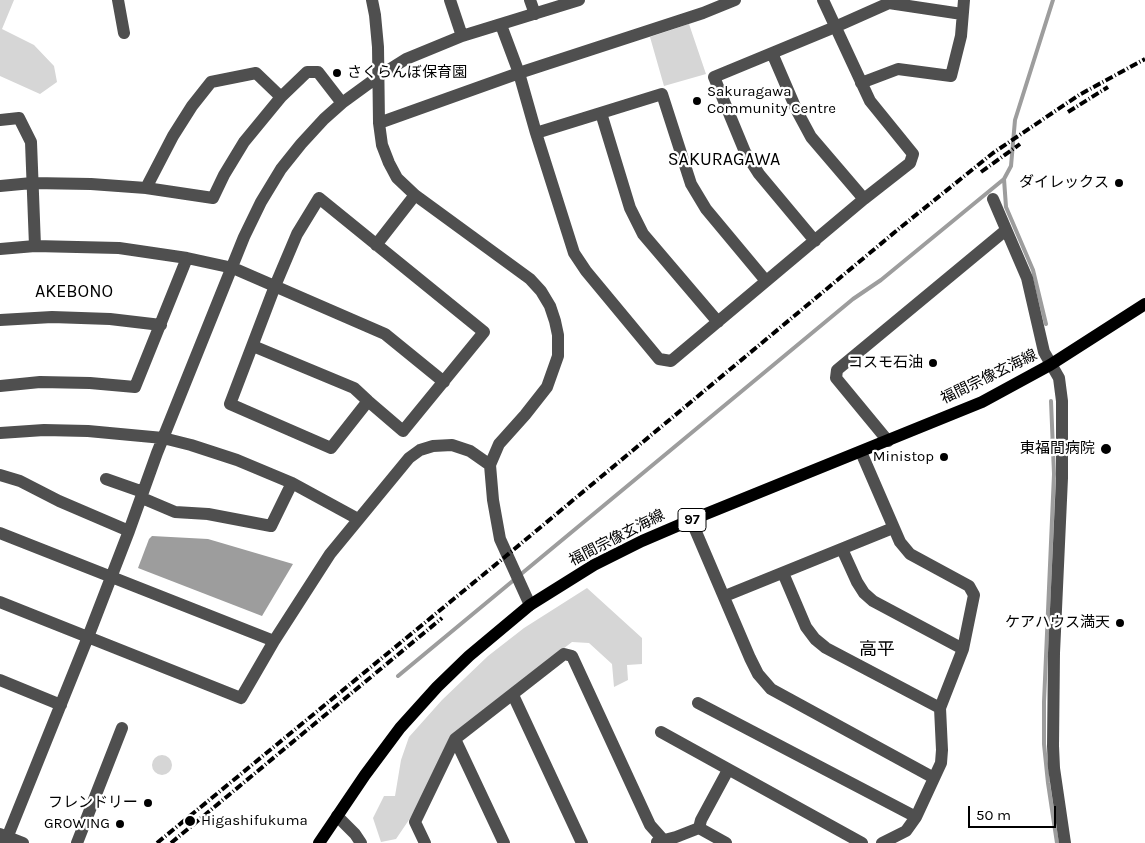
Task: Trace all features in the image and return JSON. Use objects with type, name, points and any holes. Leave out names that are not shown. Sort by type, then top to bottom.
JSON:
[{"type":"main road","name":"福間宗像玄海線","points":[[319,843],[336,816],[400,728],[437,687],[497,631],[530,606],[594,565],[691,520],[982,402],[1050,365],[1145,304]]},
{"type":"street","points":[[118,0],[124,33]]},
{"type":"street","points":[[372,0],[375,15],[379,76],[379,123],[382,145],[397,178],[415,196],[530,279],[541,291],[550,306],[555,321],[558,335],[558,356],[547,387],[526,414],[498,444],[490,464],[493,500],[500,539],[530,606]]},
{"type":"street","points":[[450,0],[462,36]]},
{"type":"street","points":[[530,0],[535,14]]},
{"type":"street","points":[[23,843],[4,838],[88,637],[244,237],[261,202],[282,169],[301,144],[342,103],[406,59],[462,36],[579,0]]},
{"type":"street","points":[[379,123],[519,73],[665,26],[735,0]]},
{"type":"street","points":[[502,25],[519,73],[574,253],[586,271],[659,359],[671,361],[864,199],[910,163],[914,154],[870,101],[823,0]]},
{"type":"street","points":[[861,83],[898,68],[951,76],[961,36],[964,0]]},
{"type":"street","points":[[815,241],[759,174],[745,152],[714,77],[889,3],[962,14]]},
{"type":"street","points":[[772,54],[811,137],[864,199]]},
{"type":"street","points":[[0,186],[32,183],[91,184],[146,188],[213,198],[224,175],[244,142],[281,97],[307,72],[318,72],[342,103]]},
{"type":"street","points":[[146,188],[173,136],[192,106],[211,82],[256,73],[281,97]]},
{"type":"street","points":[[536,133],[662,94],[691,184],[706,209],[766,281]]},
{"type":"street","points":[[601,113],[630,208],[643,234],[718,322]]},
{"type":"street","points":[[0,120],[19,118],[30,142],[35,246]]},
{"type":"street","points":[[376,245],[415,196]]},
{"type":"street","points":[[253,346],[354,388],[403,430],[484,332],[319,198],[297,234],[230,404],[331,448],[368,401]]},
{"type":"street","points":[[993,199],[1027,278],[1044,352],[1059,378],[1062,401],[1062,478],[1054,653],[1053,746],[1054,768],[1065,843]]},
{"type":"street","points":[[888,441],[836,378],[837,370],[1006,230]]},
{"type":"street","points":[[0,249],[35,246],[119,248],[187,258],[233,268],[385,334],[444,382]]},
{"type":"street","points":[[0,386],[40,382],[90,382],[135,387],[187,258]]},
{"type":"street","points":[[0,320],[52,317],[110,319],[161,325]]},
{"type":"street","points":[[0,434],[70,430],[164,438],[237,460],[292,483],[358,519]]},
{"type":"street","points":[[0,602],[241,698],[274,641],[330,554],[409,458],[420,450],[433,446],[452,445],[470,451],[490,464]]},
{"type":"street","points":[[861,452],[900,542],[910,554],[970,586],[974,595],[963,649],[940,708],[941,763],[916,817],[906,831],[882,843]]},
{"type":"street","points":[[0,475],[20,481],[59,501],[129,531]]},
{"type":"street","points":[[106,479],[175,512],[208,514],[271,526],[292,483]]},
{"type":"street","points":[[691,520],[750,658],[758,674],[771,689],[934,778]]},
{"type":"street","points":[[725,596],[893,528]]},
{"type":"street","points":[[0,533],[274,641]]},
{"type":"street","points":[[842,549],[864,593],[873,600],[963,649]]},
{"type":"street","points":[[784,573],[806,627],[815,639],[826,648],[940,708]]},
{"type":"street","points":[[425,843],[415,822],[455,739],[564,654],[572,656],[650,825],[661,842],[699,828]]},
{"type":"street","points":[[0,680],[61,704]]},
{"type":"street","points":[[513,694],[582,843]]},
{"type":"street","points":[[698,703],[916,817]]},
{"type":"street","points":[[77,843],[122,728]]},
{"type":"street","points":[[660,732],[862,843]]},
{"type":"street","points":[[455,739],[504,843]]},
{"type":"street","points":[[699,828],[701,820],[728,770]]},
{"type":"street","points":[[336,816],[355,834],[361,843]]},
{"type":"street","points":[[699,828],[726,843]]},
{"type":"shaded area","points":[[0,0],[14,0],[2,29],[34,45],[54,66],[57,82],[40,94],[0,76]]},
{"type":"shaded area","points":[[689,24],[706,74],[664,86],[650,37]]},
{"type":"shaded area","points":[[152,536],[208,539],[293,564],[262,616],[138,568],[149,539]]},
{"type":"shaded area","points":[[587,588],[642,638],[642,664],[627,665],[628,680],[614,687],[612,664],[589,643],[572,642],[450,736],[419,805],[396,839],[381,842],[373,818],[384,796],[395,796],[401,760],[409,737],[442,700],[488,656],[524,628]]},
{"type":"shaded area","points":[[162,755],[169,758],[172,765],[169,772],[162,775],[155,772],[152,765],[155,758]]},
{"type":"waterway","points":[[1046,324],[1033,270],[1006,207],[1004,179],[1011,166],[1015,120],[1053,0]]},
{"type":"waterway","points":[[398,676],[853,299],[881,280],[1004,179]]},
{"type":"waterway","points":[[1051,401],[1054,474],[1044,702],[1044,744],[1057,843]]},
{"type":"railway","points":[[157,843],[993,153],[1079,95],[1145,59]]},
{"type":"railway","points":[[1068,112],[1108,87]]},
{"type":"railway","points":[[981,172],[1020,144]]},
{"type":"railway","points":[[171,843],[442,618]]},
{"type":"place","name":"さくらんぼ保育園","points":[[337,73]]},
{"type":"place","name":"Sakuragawa Community Centre","points":[[697,101]]},
{"type":"place","name":"ダイレックス","points":[[1119,183]]},
{"type":"place","name":"コスモ石油","points":[[933,363]]},
{"type":"place","name":"東福間病院","points":[[1106,449]]},
{"type":"place","name":"Ministop","points":[[944,457]]},
{"type":"place","name":"ケアハウス満天","points":[[1120,623]]},
{"type":"place","name":"フレンドリー","points":[[148,803]]},
{"type":"place","name":"Higashifukuma","points":[[190,821]]},
{"type":"place","name":"GROWING","points":[[120,824]]},
{"type":"district","name":"SAKURAGAWA","points":[[724,160]]},
{"type":"district","name":"AKEBONO","points":[[74,292]]},
{"type":"district","name":"高平","points":[[877,650]]}]
